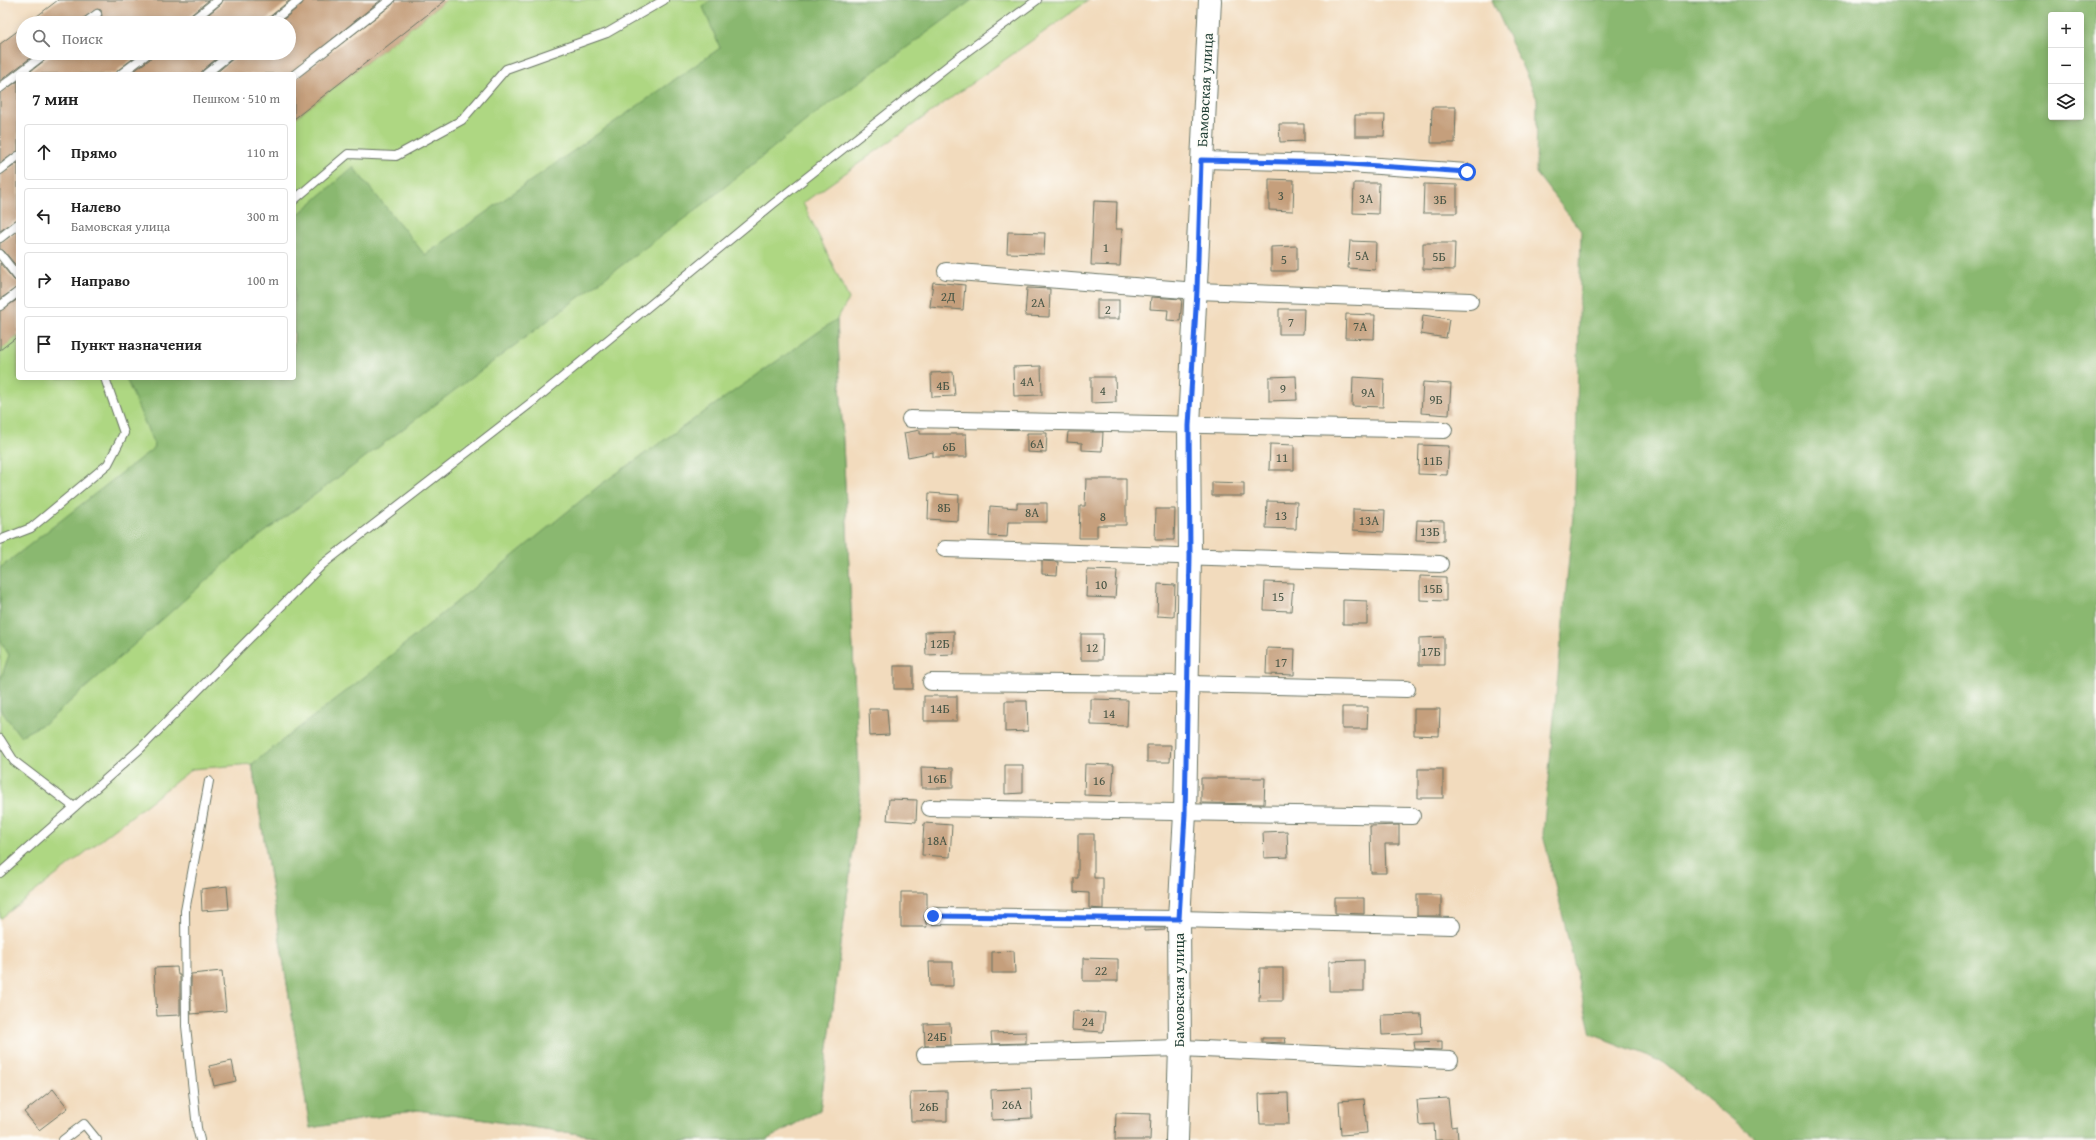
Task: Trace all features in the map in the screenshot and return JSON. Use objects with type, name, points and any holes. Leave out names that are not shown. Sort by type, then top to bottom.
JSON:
[{"type":"street","name":"Бамовская улица","points":[[1177,1140],[1180,1048],[1179,919],[1185,814],[1190,556],[1189,426],[1197,291],[1201,160],[1210,0]]},
{"type":"street","points":[[1201,160],[1335,163],[1467,172]]},
{"type":"street","points":[[946,271],[1197,291],[1470,301]]},
{"type":"street","points":[[910,419],[1189,426],[1444,430]]},
{"type":"street","points":[[945,549],[1440,564]]},
{"type":"street","points":[[931,682],[1187,684],[1407,689]]},
{"type":"street","points":[[930,808],[1185,814],[1412,816]]},
{"type":"street","points":[[933,916],[1179,919],[1452,926]]},
{"type":"street","points":[[925,1055],[1180,1048],[1450,1060]]},
{"type":"lane","points":[[198,16],[218,0]]},
{"type":"lane","points":[[279,16],[299,0]]},
{"type":"lane","points":[[296,73],[390,0]]},
{"type":"lane","points":[[296,198],[348,154],[396,156],[462,120],[506,69],[607,33],[664,0]]},
{"type":"lane","points":[[0,872],[141,748],[323,564],[536,399],[773,204],[952,63],[1037,0]]},
{"type":"lane","points":[[21,72],[37,60]]},
{"type":"lane","points":[[124,72],[138,60]]},
{"type":"lane","points":[[208,72],[223,60]]},
{"type":"lane","points":[[0,88],[16,76]]},
{"type":"lane","points":[[0,170],[16,158]]},
{"type":"lane","points":[[0,238],[16,226]]},
{"type":"lane","points":[[0,254],[16,274]]},
{"type":"lane","points":[[0,306],[16,294]]},
{"type":"lane","points":[[0,540],[32,528],[108,464],[124,433],[106,380]]},
{"type":"lane","points":[[0,739],[14,761],[74,808]]},
{"type":"lane","points":[[200,1140],[197,1128],[186,1026],[185,911],[209,781]]},
{"type":"lane","points":[[63,1140],[84,1124],[97,1140]]},
{"type":"green space","points":[[446,0],[1089,0],[803,203],[849,299],[837,319],[860,795],[820,1110],[766,1140],[619,1140],[418,1110],[310,1128],[252,764],[192,769],[0,919],[0,350],[16,338],[16,380],[296,380],[296,117]]},
{"type":"green space","points":[[711,0],[972,0],[807,120],[705,203],[237,553],[47,722],[20,736],[0,709],[0,681],[9,655],[0,640],[0,568],[155,447],[127,380],[296,380],[296,216],[353,167],[425,255],[720,48],[703,7]]},
{"type":"green space","points":[[1492,0],[2096,0],[2096,1140],[1758,1140],[1661,1061],[1591,1034],[1543,834],[1575,494],[1581,231],[1536,173],[1537,99]]},
{"type":"green space","points":[[837,319],[860,795],[820,1110],[766,1140],[619,1140],[418,1110],[310,1128],[252,764],[367,675],[600,485]]},
{"type":"building","points":[[58,0],[209,0],[190,16],[102,16],[101,10],[97,9],[86,16],[37,16]]},
{"type":"building","points":[[223,0],[290,0],[271,16],[206,16],[221,4]]},
{"type":"building","points":[[304,0],[381,0],[291,72],[217,72],[231,60],[296,60],[296,16],[287,16],[302,4]]},
{"type":"building","points":[[395,0],[446,0],[296,117],[296,78],[393,4]]},
{"type":"building","points":[[16,32],[16,60],[28,60],[0,81],[0,44]]},
{"type":"building","points":[[45,60],[131,60],[117,72],[30,72]]},
{"type":"building","points":[[149,60],[215,60],[202,72],[133,72]]},
{"type":"building","points":[[16,82],[16,152],[0,163],[0,93]]},
{"type":"building","points":[[1432,107],[1456,107],[1455,143],[1431,143]]},
{"type":"building","points":[[1355,115],[1385,115],[1384,136],[1355,136]]},
{"type":"building","points":[[1279,124],[1304,124],[1304,141],[1280,142]]},
{"type":"building","points":[[16,164],[16,220],[0,231],[0,175]]},
{"type":"building","points":[[1269,179],[1294,180],[1293,211],[1269,210]]},
{"type":"building","points":[[1354,183],[1379,183],[1378,214],[1353,213]]},
{"type":"building","points":[[1424,184],[1457,185],[1457,213],[1423,213]]},
{"type":"building","points":[[1094,201],[1117,202],[1116,229],[1122,229],[1120,266],[1091,265]]},
{"type":"building","points":[[16,232],[16,266],[4,251],[0,249],[0,243]]},
{"type":"building","points":[[1008,232],[1045,233],[1044,254],[1007,253]]},
{"type":"building","points":[[1350,241],[1376,242],[1375,270],[1348,268]]},
{"type":"building","points":[[1423,243],[1455,243],[1454,270],[1423,269]]},
{"type":"building","points":[[1297,246],[1297,271],[1271,271],[1271,247]]},
{"type":"building","points":[[0,263],[16,281],[16,288],[0,299]]},
{"type":"building","points":[[933,282],[965,285],[963,310],[930,307]]},
{"type":"building","points":[[1027,288],[1050,289],[1049,317],[1025,316]]},
{"type":"building","points":[[1151,297],[1182,299],[1180,321],[1167,320],[1168,310],[1150,309]]},
{"type":"building","points":[[16,300],[16,338],[0,350],[0,311]]},
{"type":"building","points":[[1097,300],[1119,300],[1119,319],[1097,319]]},
{"type":"building","points":[[1279,309],[1304,309],[1303,334],[1279,334]]},
{"type":"building","points":[[1346,314],[1375,315],[1374,339],[1345,338]]},
{"type":"building","points":[[1423,315],[1449,319],[1446,338],[1421,334]]},
{"type":"building","points":[[1041,366],[1042,395],[1014,396],[1013,367]]},
{"type":"building","points":[[953,372],[955,396],[932,397],[931,373]]},
{"type":"building","points":[[1296,376],[1297,400],[1269,401],[1269,377]]},
{"type":"building","points":[[1091,377],[1115,377],[1116,402],[1091,403]]},
{"type":"building","points":[[1353,377],[1384,379],[1383,407],[1352,406]]},
{"type":"building","points":[[1423,382],[1451,384],[1449,415],[1421,413]]},
{"type":"building","points":[[920,430],[920,434],[966,434],[967,457],[933,457],[933,452],[908,457],[904,433]]},
{"type":"building","points":[[1068,432],[1103,432],[1102,451],[1082,450],[1082,443],[1067,442]]},
{"type":"building","points":[[1027,433],[1047,433],[1046,453],[1027,452]]},
{"type":"building","points":[[1270,444],[1294,445],[1294,470],[1269,470]]},
{"type":"building","points":[[1419,445],[1449,446],[1447,475],[1418,474]]},
{"type":"building","points":[[1086,479],[1126,479],[1126,525],[1097,525],[1097,538],[1079,538],[1080,506],[1085,506]]},
{"type":"building","points":[[1212,482],[1244,483],[1244,496],[1212,496]]},
{"type":"building","points":[[929,493],[959,495],[958,521],[928,519]]},
{"type":"building","points":[[1267,501],[1297,502],[1296,529],[1266,528]]},
{"type":"building","points":[[1017,503],[1047,503],[1047,522],[1008,522],[1007,537],[989,536],[990,506],[1017,508]]},
{"type":"building","points":[[1156,509],[1175,509],[1174,540],[1155,540]]},
{"type":"building","points":[[1353,509],[1385,510],[1384,532],[1353,530]]},
{"type":"building","points":[[1417,520],[1444,521],[1444,541],[1416,540]]},
{"type":"building","points":[[1042,561],[1058,562],[1057,575],[1042,574]]},
{"type":"building","points":[[1087,570],[1117,571],[1115,598],[1086,597]]},
{"type":"building","points":[[1420,576],[1446,577],[1446,601],[1420,600]]},
{"type":"building","points":[[1265,582],[1293,583],[1291,611],[1264,610]]},
{"type":"building","points":[[1158,584],[1175,585],[1174,617],[1157,616]]},
{"type":"building","points":[[1343,600],[1367,601],[1367,624],[1343,624]]},
{"type":"building","points":[[954,631],[954,654],[926,655],[925,632]]},
{"type":"building","points":[[1081,634],[1103,634],[1102,660],[1081,660]]},
{"type":"building","points":[[1444,637],[1444,665],[1419,665],[1419,638]]},
{"type":"building","points":[[1267,648],[1295,649],[1294,675],[1266,674]]},
{"type":"building","points":[[894,666],[913,666],[913,689],[894,689]]},
{"type":"building","points":[[924,696],[957,696],[957,721],[924,721]]},
{"type":"building","points":[[1091,699],[1128,700],[1127,726],[1091,725]]},
{"type":"building","points":[[1005,701],[1027,701],[1028,731],[1005,732]]},
{"type":"building","points":[[1342,707],[1368,707],[1367,729],[1342,729]]},
{"type":"building","points":[[869,709],[887,709],[889,735],[870,736]]},
{"type":"building","points":[[1414,709],[1440,709],[1439,736],[1414,735]]},
{"type":"building","points":[[1147,745],[1171,745],[1170,762],[1147,762]]},
{"type":"building","points":[[1085,764],[1114,765],[1112,796],[1084,795]]},
{"type":"building","points":[[1005,765],[1023,765],[1023,793],[1005,794]]},
{"type":"building","points":[[921,767],[953,768],[953,788],[922,788]]},
{"type":"building","points":[[1418,769],[1443,769],[1443,798],[1418,798]]},
{"type":"building","points":[[1201,778],[1265,778],[1264,804],[1201,803]]},
{"type":"building","points":[[889,799],[917,800],[916,822],[887,820]]},
{"type":"building","points":[[924,823],[952,825],[950,857],[922,855]]},
{"type":"building","points":[[1399,825],[1399,844],[1385,844],[1386,873],[1371,873],[1370,826]]},
{"type":"building","points":[[1287,831],[1288,857],[1264,858],[1263,832]]},
{"type":"building","points":[[1078,834],[1094,834],[1094,878],[1103,878],[1103,909],[1089,908],[1089,893],[1074,892],[1074,878],[1078,878]]},
{"type":"building","points":[[227,886],[229,909],[202,911],[201,889]]},
{"type":"building","points":[[901,892],[927,892],[927,909],[924,916],[927,927],[901,927]]},
{"type":"building","points":[[1417,895],[1441,895],[1441,916],[1417,916]]},
{"type":"building","points":[[1335,898],[1364,898],[1364,914],[1335,913]]},
{"type":"building","points":[[1144,928],[1165,928],[1165,930],[1144,931]]},
{"type":"building","points":[[1014,951],[1015,973],[992,973],[992,952]]},
{"type":"building","points":[[1083,958],[1118,959],[1118,981],[1083,981]]},
{"type":"building","points":[[1364,960],[1364,991],[1329,991],[1329,961]]},
{"type":"building","points":[[929,962],[953,962],[953,986],[930,986]]},
{"type":"building","points":[[177,967],[178,975],[180,975],[180,1015],[157,1016],[154,968]]},
{"type":"building","points":[[1260,968],[1283,968],[1283,1001],[1259,1001]]},
{"type":"building","points":[[222,971],[226,1011],[191,1014],[191,974]]},
{"type":"building","points":[[1073,1011],[1105,1013],[1103,1032],[1072,1030]]},
{"type":"building","points":[[1421,1014],[1422,1033],[1382,1035],[1381,1015]]},
{"type":"building","points":[[950,1023],[951,1045],[925,1046],[924,1024]]},
{"type":"building","points":[[1026,1032],[1026,1043],[992,1044],[991,1033]]},
{"type":"building","points":[[1262,1038],[1285,1038],[1286,1043],[1262,1042]]},
{"type":"building","points":[[1442,1041],[1442,1050],[1415,1049],[1414,1042]]},
{"type":"building","points":[[232,1061],[236,1081],[214,1086],[209,1066]]},
{"type":"building","points":[[1031,1088],[1032,1118],[992,1120],[991,1090]]},
{"type":"building","points":[[53,1089],[68,1108],[39,1130],[24,1112]]},
{"type":"building","points":[[947,1091],[947,1121],[911,1121],[910,1092]]},
{"type":"building","points":[[1288,1093],[1289,1124],[1260,1124],[1259,1094]]},
{"type":"building","points":[[1448,1098],[1451,1127],[1457,1126],[1458,1140],[1435,1140],[1434,1124],[1419,1125],[1417,1100]]},
{"type":"building","points":[[1364,1099],[1367,1133],[1341,1135],[1339,1101]]},
{"type":"building","points":[[1116,1113],[1151,1114],[1150,1140],[1115,1140]]},
{"type":"route","points":[[933,916],[1179,919],[1185,814],[1190,556],[1189,426],[1197,291],[1201,160],[1335,163],[1467,172]]}]
